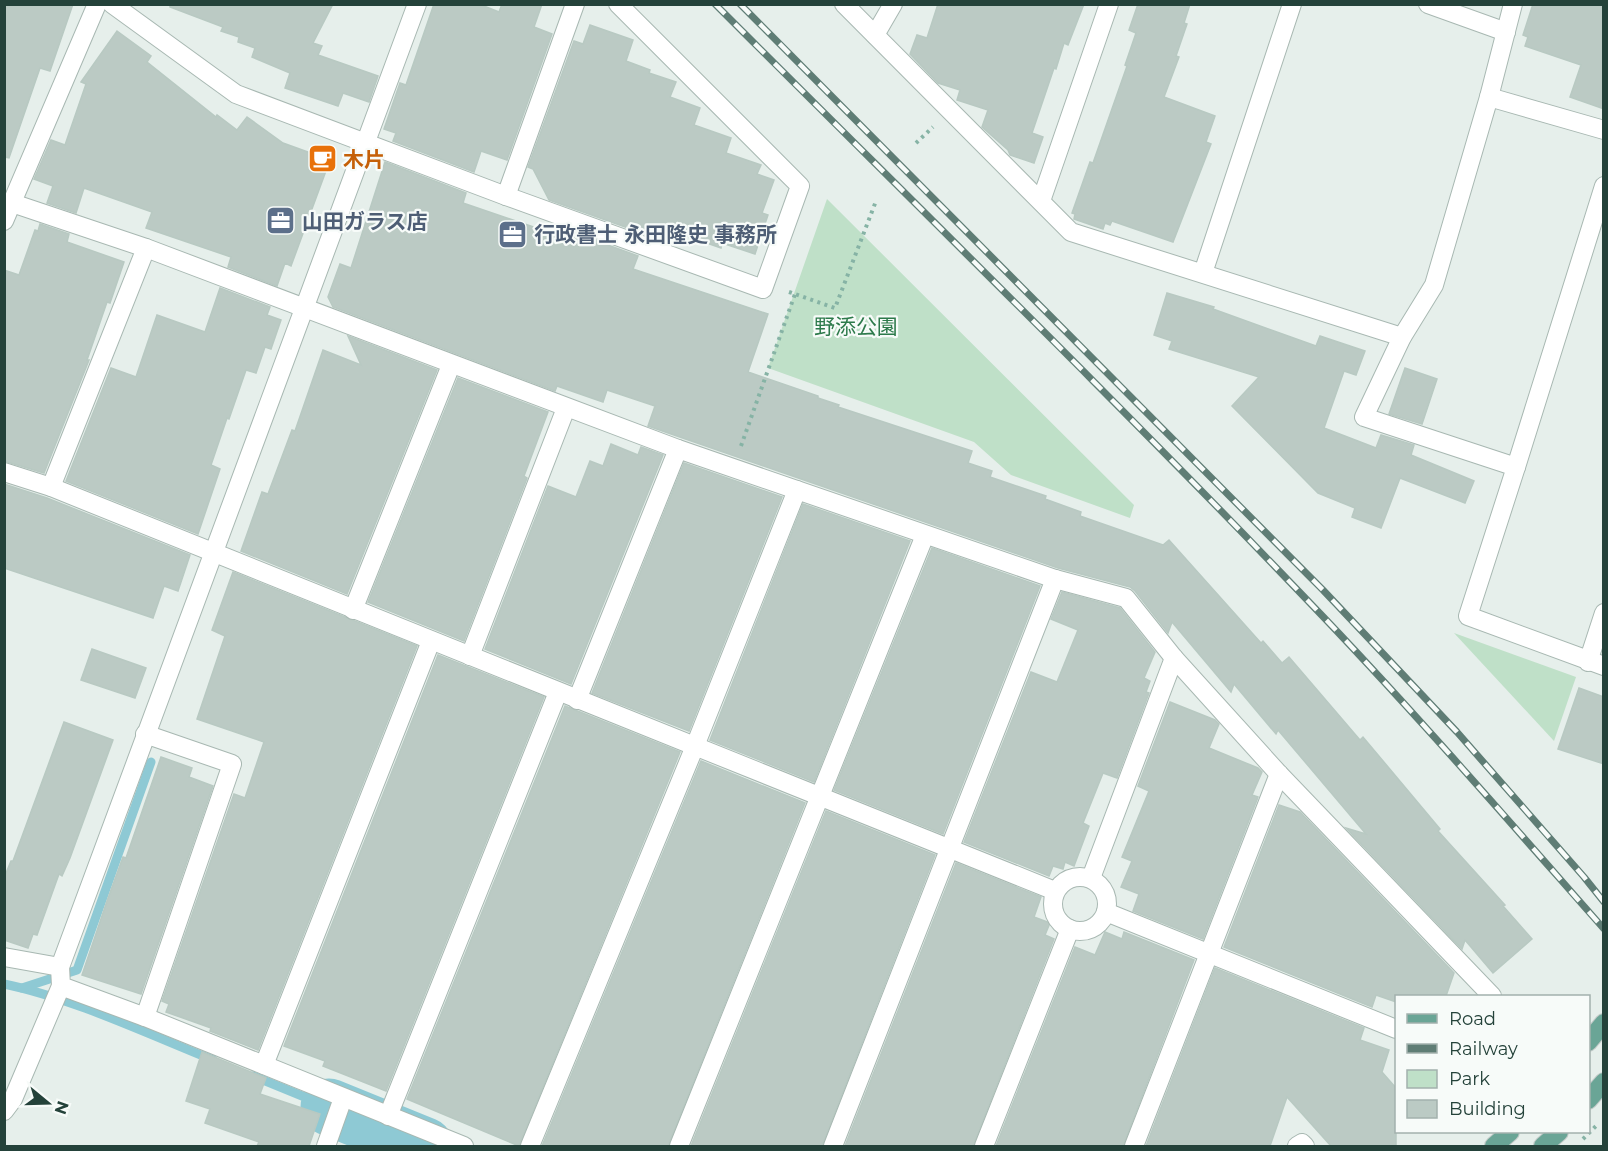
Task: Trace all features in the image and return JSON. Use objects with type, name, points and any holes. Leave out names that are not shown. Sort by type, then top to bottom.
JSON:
[{"type":"main road","points":[[1590,1040],[1604,1023]]},
{"type":"main road","points":[[1590,1098],[1604,1083]]},
{"type":"main road","points":[[1494,1146],[1508,1133]]},
{"type":"main road","points":[[1544,1146],[1557,1133]]},
{"type":"street","points":[[4,221],[97,4]]},
{"type":"street","points":[[112,4],[236,94],[506,196],[764,289],[800,186],[618,4]]},
{"type":"street","points":[[4,1111],[13,1099],[60,986],[60,967],[417,4]]},
{"type":"street","points":[[506,196],[575,4]]},
{"type":"street","points":[[844,4],[1071,232],[1402,337]]},
{"type":"street","points":[[875,35],[892,4]]},
{"type":"street","points":[[1041,201],[1109,4]]},
{"type":"street","points":[[1203,273],[1292,4]]},
{"type":"street","points":[[1428,4],[1506,32]]},
{"type":"street","points":[[1513,4],[1489,97],[1434,285],[1402,337],[1364,417],[1516,467]]},
{"type":"street","points":[[1489,97],[1604,130]]},
{"type":"street","points":[[1604,186],[1468,616],[1596,664],[1604,613]]},
{"type":"street","points":[[12,203],[146,248],[678,449],[1055,579],[1126,598],[1174,658],[1279,774],[1491,995]]},
{"type":"street","points":[[51,487],[146,248]]},
{"type":"street","points":[[353,610],[451,365]]},
{"type":"street","points":[[470,656],[566,408]]},
{"type":"street","points":[[577,700],[678,449]]},
{"type":"street","points":[[4,472],[51,487],[1055,891]]},
{"type":"street","points":[[530,1146],[695,746],[797,490]]},
{"type":"street","points":[[679,1146],[925,535]]},
{"type":"street","points":[[832,1146],[1055,579]]},
{"type":"street","points":[[264,1065],[431,641]]},
{"type":"street","points":[[1091,878],[1174,658]]},
{"type":"street","points":[[388,1116],[558,692]]},
{"type":"street","points":[[145,734],[232,764],[145,1017]]},
{"type":"street","points":[[1134,1146],[1279,774]]},
{"type":"street","points":[[1080,876],[1091,878],[1102,887],[1107,900],[1106,912],[1100,923],[1091,929],[1070,930],[1054,915],[1055,891],[1060,884],[1070,878],[1080,876]]},
{"type":"street","points":[[1106,912],[1395,1029]]},
{"type":"street","points":[[984,1146],[1070,930]]},
{"type":"street","points":[[4,957],[60,967]]},
{"type":"street","points":[[60,986],[145,1017],[464,1146]]},
{"type":"street","points":[[326,1146],[343,1098]]},
{"type":"street","points":[[1297,1146],[1302,1143],[1305,1146]]},
{"type":"path","points":[[766,283],[835,308],[876,201]]},
{"type":"path","points":[[733,468],[795,294]]},
{"type":"path","points":[[1590,1132],[1604,1118]]},
{"type":"path","points":[[1580,1142],[1589,1133]]},
{"type":"green space","name":"野添公園","points":[[827,199],[1134,505],[1130,518],[1011,475],[974,442],[768,368]]},
{"type":"green space","points":[[1454,633],[1576,677],[1554,741]]},
{"type":"building","points":[[4,4],[73,4],[50,71],[40,68],[9,158],[4,157]]},
{"type":"building","points":[[170,4],[333,4],[313,43],[322,46],[318,55],[378,76],[369,102],[343,93],[338,106],[285,88],[290,73],[252,57],[255,48],[238,42],[239,37],[221,31],[223,27],[170,7]]},
{"type":"building","points":[[434,4],[479,4],[499,12],[502,4],[542,4],[534,27],[552,34],[507,160],[481,151],[474,172],[393,141],[396,133],[384,129],[400,83],[406,85]]},
{"type":"building","points":[[938,4],[1084,4],[1068,45],[1064,43],[1032,133],[1043,137],[1034,163],[1010,155],[1008,150],[982,127],[988,110],[957,100],[960,90],[938,83],[910,54],[917,35],[927,38]]},
{"type":"building","points":[[1138,4],[1190,4],[1184,23],[1187,24],[1176,56],[1179,57],[1164,97],[1215,116],[1206,142],[1211,144],[1173,242],[1112,221],[1110,225],[1105,223],[1103,229],[1074,219],[1075,214],[1072,213],[1090,162],[1093,163],[1127,66],[1125,65],[1136,33],[1129,30]]},
{"type":"building","points":[[1533,4],[1604,4],[1604,109],[1570,97],[1581,65],[1525,46],[1528,37],[1523,35]]},
{"type":"building","points":[[590,25],[633,40],[626,61],[650,70],[649,73],[676,82],[670,97],[700,108],[694,125],[731,138],[726,153],[761,165],[757,174],[774,180],[762,213],[768,215],[755,254],[722,243],[721,248],[649,223],[645,234],[549,200],[533,169],[528,167],[574,41],[583,44]]},
{"type":"building","points":[[117,31],[151,56],[147,62],[216,117],[217,115],[237,130],[247,117],[283,143],[330,160],[291,266],[285,263],[277,286],[228,267],[231,257],[146,228],[152,212],[84,188],[76,213],[47,203],[53,186],[34,179],[51,140],[65,145],[86,84],[81,82]]},
{"type":"building","points":[[385,162],[466,193],[463,203],[569,239],[564,229],[638,256],[633,269],[768,314],[748,372],[818,396],[818,398],[839,405],[838,407],[972,451],[968,463],[992,471],[990,477],[1046,496],[1045,499],[1081,512],[1080,516],[1163,545],[1169,540],[1261,643],[1263,641],[1282,663],[1289,657],[1360,740],[1363,737],[1440,829],[1438,831],[1505,905],[1503,906],[1532,939],[1493,973],[1465,940],[1462,949],[1346,828],[1366,834],[1278,730],[1276,734],[1234,684],[1231,692],[1172,622],[1168,633],[1130,587],[1058,568],[648,426],[655,406],[607,390],[603,402],[557,386],[555,391],[333,307],[328,297],[340,264],[351,268]]},
{"type":"building","points":[[40,224],[69,234],[67,242],[124,262],[110,303],[107,302],[87,360],[89,360],[44,473],[4,461],[4,270],[19,275],[35,230],[38,231]]},
{"type":"building","points":[[220,288],[270,307],[267,315],[281,320],[271,349],[265,347],[256,373],[246,370],[229,419],[227,418],[211,465],[220,469],[198,534],[66,481],[111,368],[136,377],[157,315],[205,332]]},
{"type":"building","points":[[1167,293],[1214,307],[1213,309],[1316,346],[1320,336],[1365,351],[1356,375],[1344,371],[1324,428],[1376,448],[1381,435],[1414,445],[1411,455],[1474,481],[1465,503],[1400,478],[1381,528],[1352,517],[1355,508],[1318,493],[1232,406],[1259,377],[1169,349],[1172,341],[1154,335]]},
{"type":"building","points":[[348,336],[437,370],[347,594],[241,551],[262,492],[268,494],[292,430],[295,431],[323,350],[361,365]]},
{"type":"building","points":[[1405,368],[1437,379],[1422,424],[1389,414]]},
{"type":"building","points":[[458,378],[548,412],[524,476],[527,478],[464,641],[368,602]]},
{"type":"building","points":[[611,444],[638,455],[641,447],[663,455],[571,684],[485,649],[548,486],[576,497],[590,461],[603,466]]},
{"type":"building","points":[[684,463],[782,497],[689,731],[592,693]]},
{"type":"building","points":[[4,484],[47,498],[190,555],[178,591],[164,586],[153,618],[4,568]]},
{"type":"building","points":[[803,504],[910,541],[814,782],[710,740]]},
{"type":"building","points":[[932,548],[1040,586],[943,834],[834,790]]},
{"type":"building","points":[[233,572],[417,646],[258,1050],[210,1031],[211,1028],[166,1012],[169,1004],[162,1001],[234,794],[245,798],[264,742],[197,719],[225,636],[212,630]]},
{"type":"building","points":[[1062,592],[1120,608],[1155,652],[1144,678],[1150,681],[1146,692],[1149,693],[1117,778],[1103,773],[1083,823],[1089,826],[1074,866],[1065,862],[1063,869],[1053,866],[1049,876],[964,842],[1031,672],[1057,682],[1078,630],[1051,619]]},
{"type":"building","points":[[92,649],[146,668],[135,698],[81,680]]},
{"type":"building","points":[[438,655],[544,697],[386,1091],[323,1066],[325,1061],[284,1046]]},
{"type":"building","points":[[1579,688],[1604,697],[1604,764],[1558,749]]},
{"type":"building","points":[[1170,702],[1215,720],[1219,724],[1209,748],[1258,768],[1262,772],[1252,795],[1258,797],[1203,939],[1133,911],[1139,894],[1121,887],[1132,861],[1122,857],[1149,791],[1138,786]]},
{"type":"building","points":[[565,706],[680,752],[519,1146],[407,1099]]},
{"type":"building","points":[[64,722],[113,740],[70,858],[62,876],[59,874],[37,935],[33,934],[28,948],[4,940],[4,878],[13,861]]},
{"type":"building","points":[[161,757],[192,768],[189,777],[213,786],[141,994],[82,975]]},
{"type":"building","points":[[701,761],[805,803],[668,1146],[542,1146]]},
{"type":"building","points":[[1279,805],[1300,812],[1454,973],[1446,995],[1395,995],[1395,1002],[1376,995],[1372,1007],[1224,947]]},
{"type":"building","points":[[826,811],[935,855],[822,1146],[691,1146]]},
{"type":"building","points":[[956,863],[1041,897],[1034,917],[1050,923],[1045,935],[1054,939],[973,1146],[845,1146]]},
{"type":"building","points":[[1105,932],[1122,939],[1124,932],[1194,960],[1123,1146],[996,1146],[1075,947],[1095,955]]},
{"type":"building","points":[[1215,968],[1364,1028],[1360,1040],[1389,1050],[1382,1072],[1395,1087],[1396,1146],[1331,1146],[1287,1097],[1270,1146],[1146,1146]]},
{"type":"building","points":[[202,1052],[266,1078],[260,1094],[320,1114],[309,1146],[257,1146],[259,1142],[205,1123],[210,1109],[186,1101]]},
{"type":"waterway","points":[[22,988],[77,970],[151,762]]},
{"type":"waterway","points":[[4,984],[83,1007],[213,1060]]},
{"type":"waterway","points":[[253,1076],[329,1107]]},
{"type":"waterway","points":[[329,1107],[425,1146]]},
{"type":"railway","points":[[715,4],[1237,527],[1422,724],[1604,929]]},
{"type":"railway","points":[[740,4],[1323,590],[1457,732],[1604,902]]},
{"type":"place","name":"木片","points":[[322,159]]},
{"type":"place","name":"山田ガラス店","points":[[281,221]]},
{"type":"place","name":"行政書士 永田隆史 事務所","points":[[513,234]]}]
